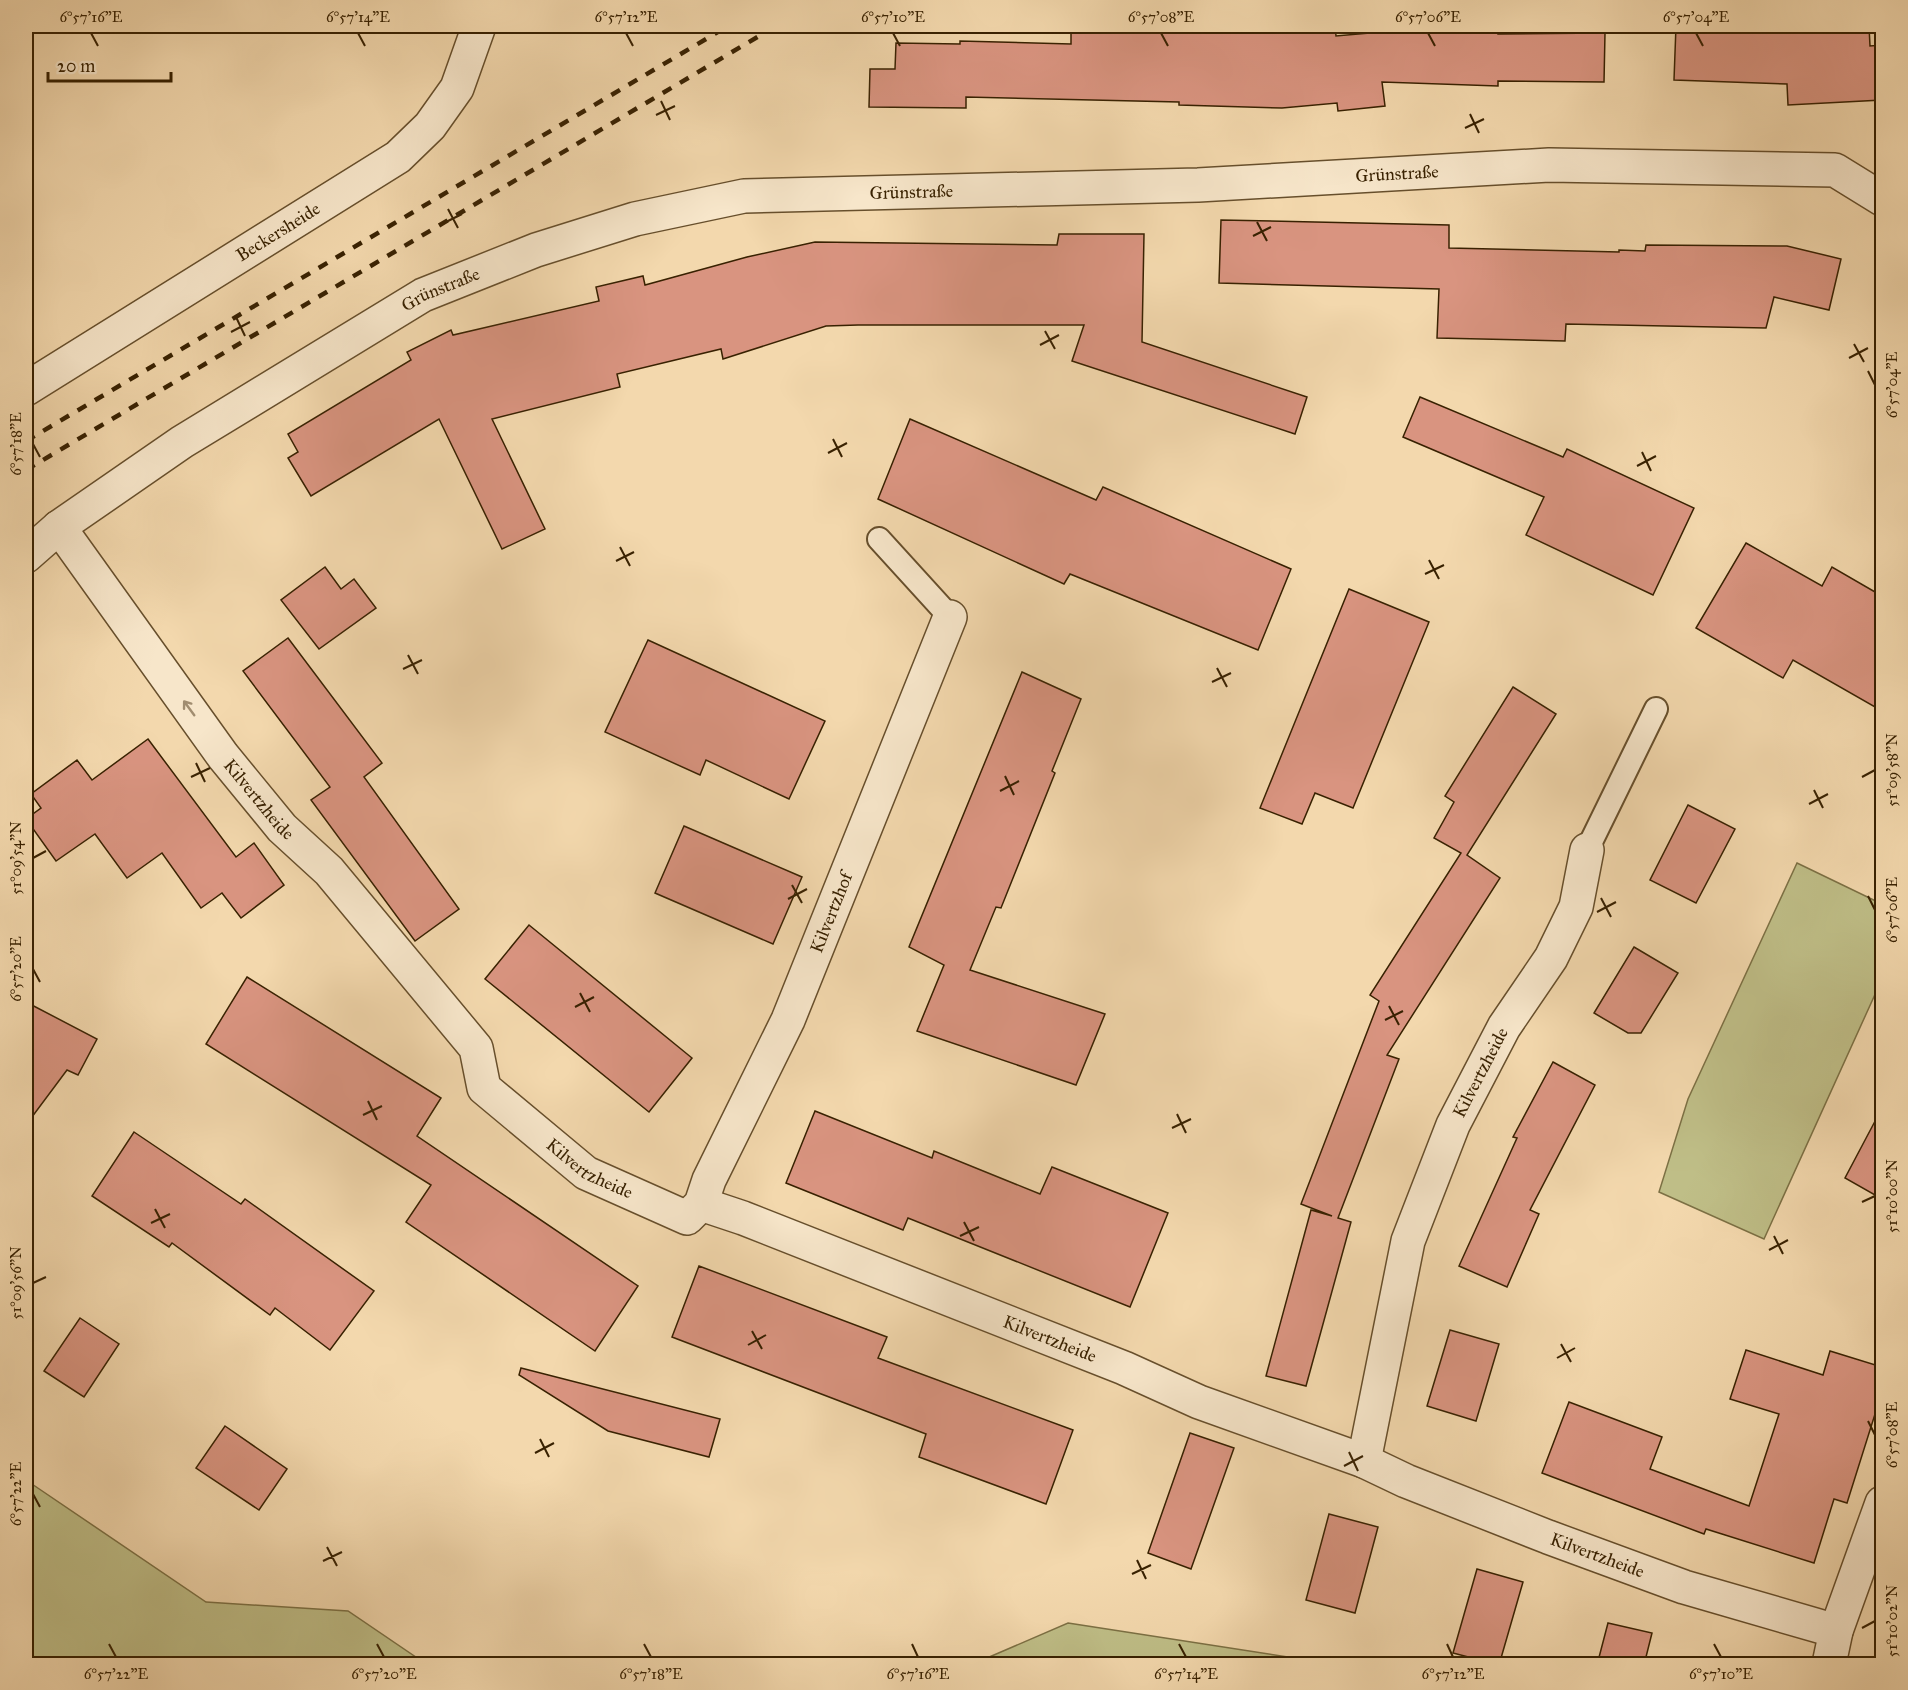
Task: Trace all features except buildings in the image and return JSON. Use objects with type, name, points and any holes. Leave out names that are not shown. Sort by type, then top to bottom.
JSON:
[{"type":"street","name":"Beckersheide","points":[[26,389],[398,157],[430,126],[457,88],[479,26]]},
{"type":"street","name":"Grünstraße","points":[[26,556],[59,527],[182,442],[423,295],[536,250],[580,236],[636,219],[744,196],[1198,185],[1549,165],[1835,170],[1882,199]]},
{"type":"street","name":"Kilvertzheide","points":[[59,527],[223,756],[282,828],[329,871],[476,1048],[484,1088],[586,1173],[687,1218],[701,1204],[743,1218],[1113,1364],[1210,1406],[1364,1461],[1406,1481],[1548,1537],[1684,1587],[1836,1631]]},
{"type":"street","name":"Kilvertzhof","points":[[701,1204],[709,1180],[788,1020],[950,617]]},
{"type":"street","name":"Kilvertzheide","points":[[1364,1461],[1408,1241],[1453,1125],[1504,1027],[1551,958],[1576,907],[1587,850]]},
{"type":"street","points":[[1829,1665],[1836,1631],[1882,1503]]},
{"type":"lane","points":[[879,539],[950,617]]},
{"type":"lane","name":"Kilvertzheide","points":[[1587,850],[1656,709]]},
{"type":"shaded area","points":[[1797,863],[1882,904],[1882,979],[1764,1239],[1659,1192],[1688,1099]]},
{"type":"shaded area","points":[[26,1480],[206,1602],[348,1611],[426,1664],[43,1664],[26,1650]]},
{"type":"shaded area","points":[[1068,1623],[1333,1664],[973,1664]]},
{"type":"railway","points":[[26,441],[728,26]]},
{"type":"railway","points":[[26,470],[776,26]]}]
